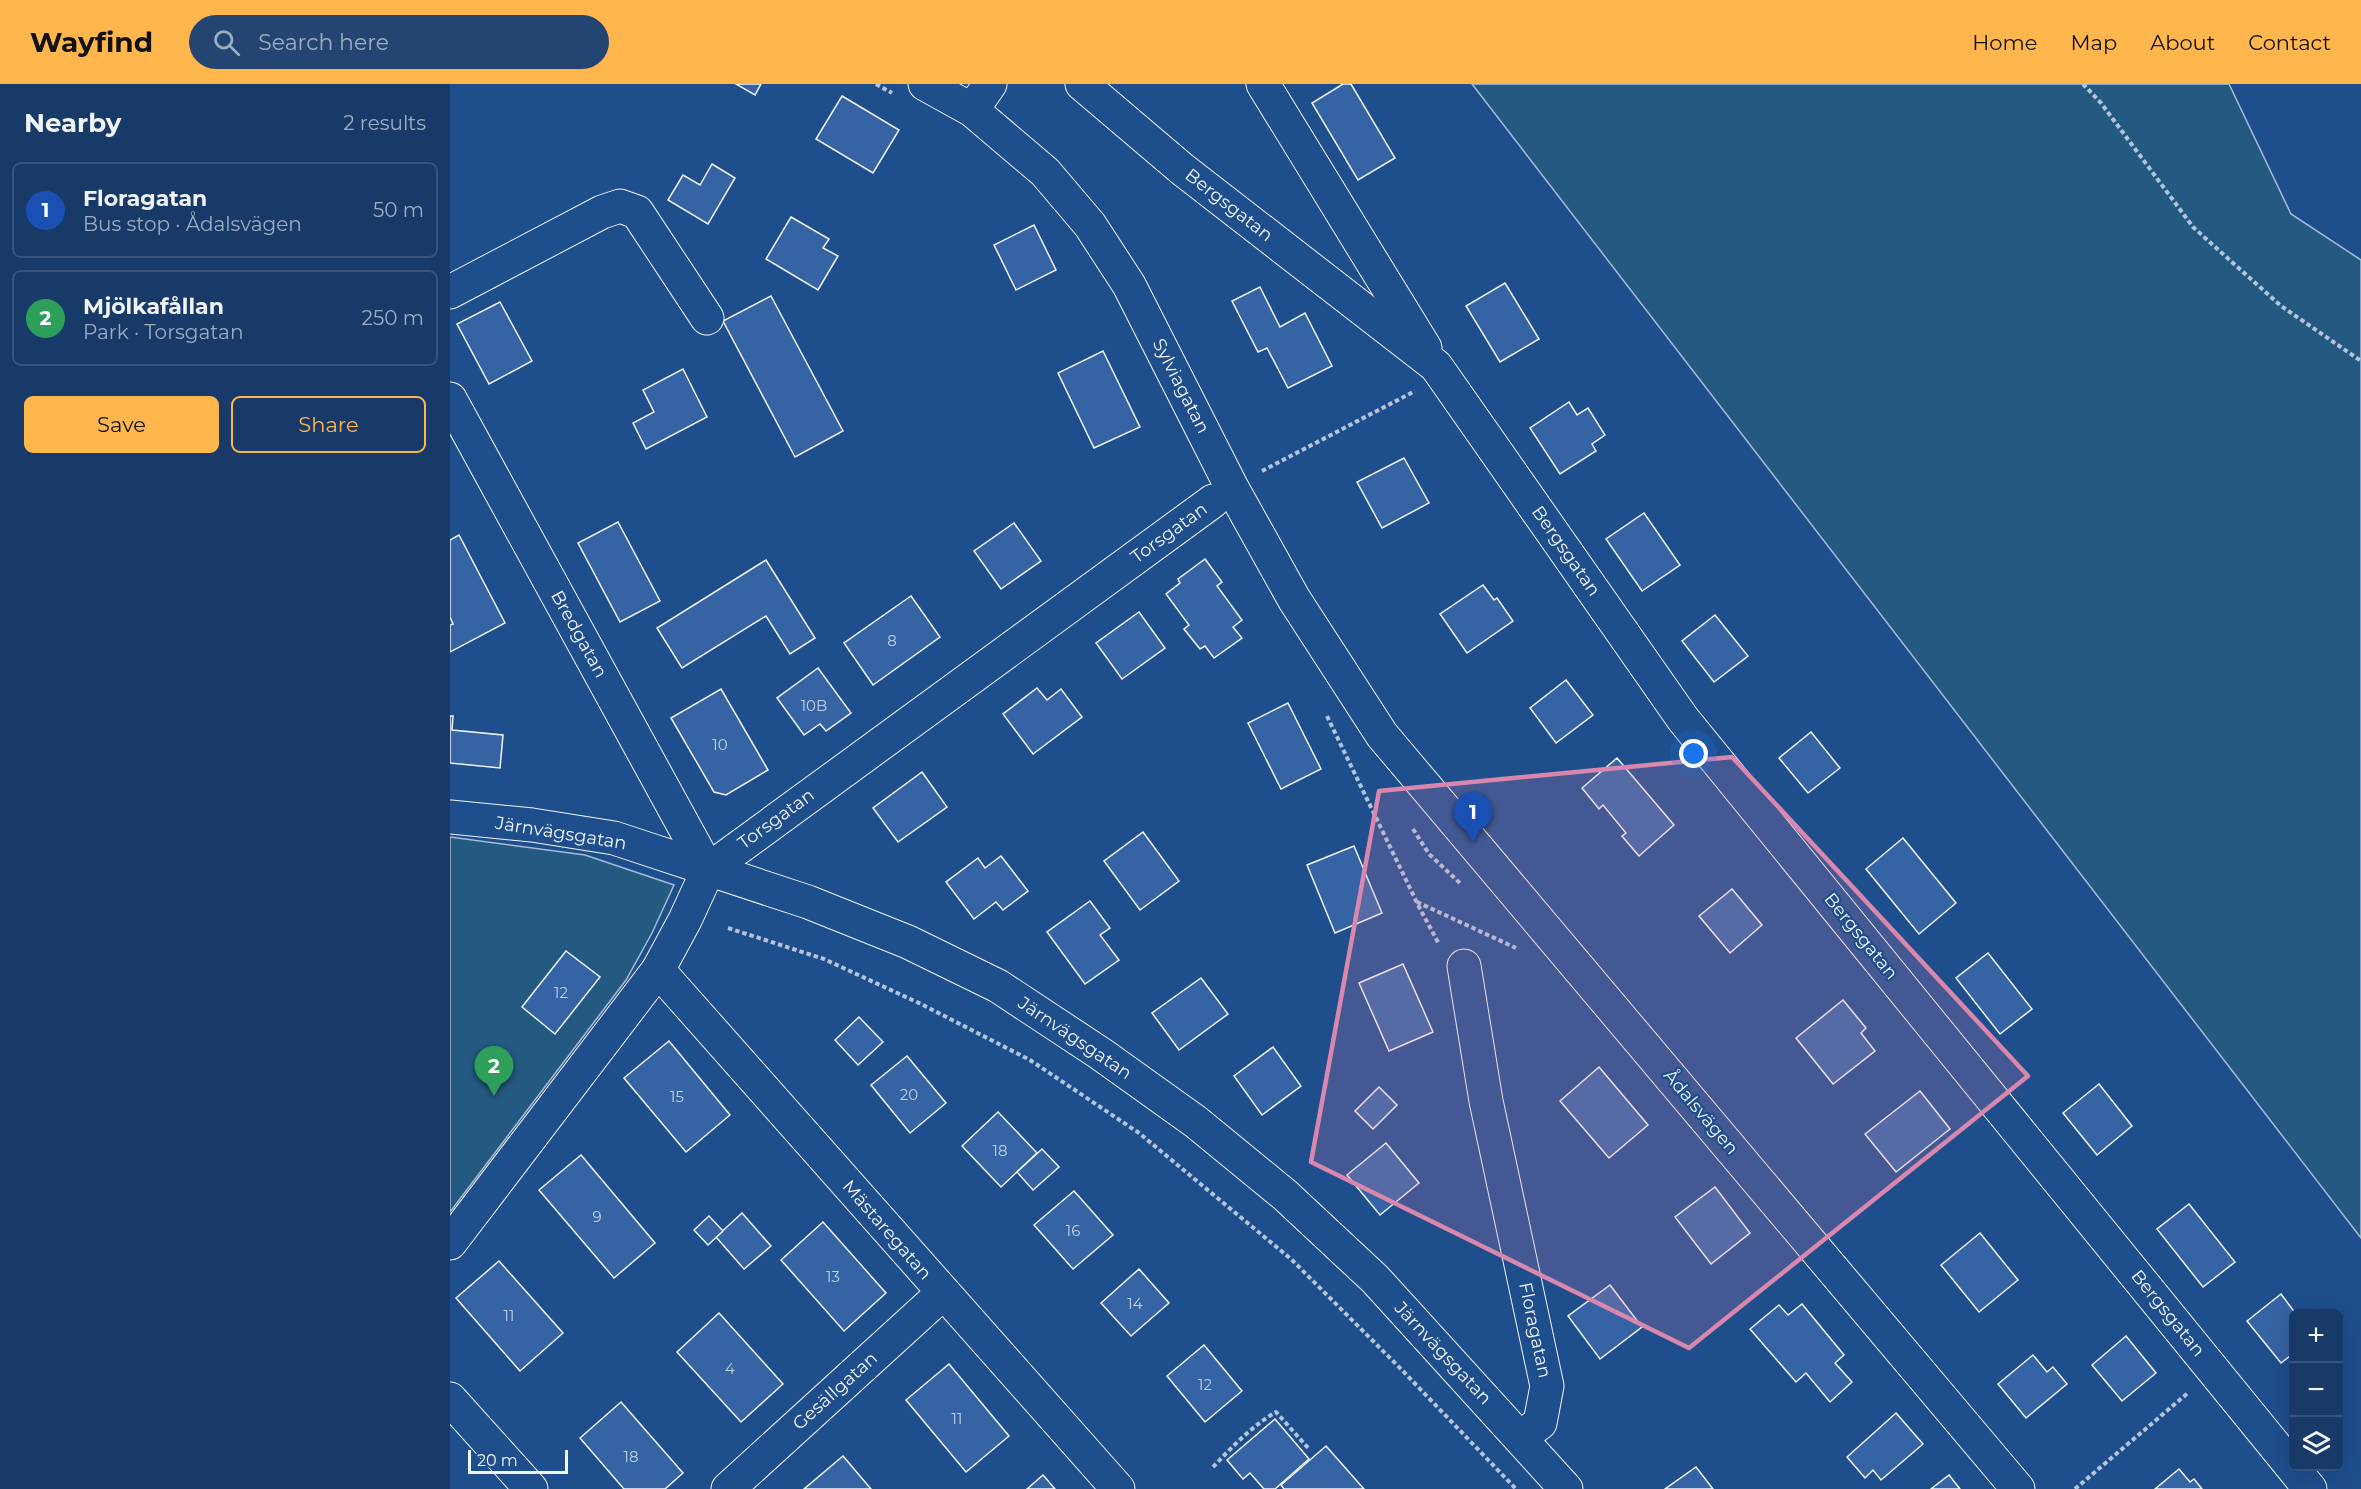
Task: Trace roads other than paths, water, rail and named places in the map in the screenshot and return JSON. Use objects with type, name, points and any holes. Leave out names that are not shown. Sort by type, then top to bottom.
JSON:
[{"type":"street","name":"Bergsgatan","points":[[1082,84],[1182,169],[1440,371]]},
{"type":"street","name":"Bergsgatan","points":[[1263,84],[1440,371],[1683,718],[2310,1489]]},
{"type":"street","name":"Sylviagatan","points":[[910,89],[981,97],[1090,225],[1129,285],[1222,494],[1383,735]]},
{"type":"street","points":[[450,292],[602,212],[620,206],[637,212],[707,318]]},
{"type":"street","name":"Bredgatan","points":[[450,399],[708,870]]},
{"type":"street","name":"Torsgatan","points":[[450,1243],[658,970],[708,870],[1222,494]]},
{"type":"street","name":"Ådalsvägen","points":[[1383,735],[2018,1489]]},
{"type":"street","name":"Järnvägsgatan","points":[[450,816],[532,825],[614,838],[808,902],[908,942],[998,986],[1101,1054],[1196,1122],[1285,1195],[1375,1279],[1566,1489]]},
{"type":"street","name":"Floragatan","points":[[1452,956],[1486,1101],[1547,1386],[1540,1423],[1521,1437]]},
{"type":"street","name":"Mästaregatan","points":[[658,970],[1118,1489]]},
{"type":"street","name":"Gesällgatan","points":[[728,1489],[943,1293]]},
{"type":"street","points":[[450,1399],[531,1489]]},
{"type":"place","name":"Floragatan","points":[[1473,842]]},
{"type":"place","name":"Mjölkafållan","points":[[494,1096]]}]
